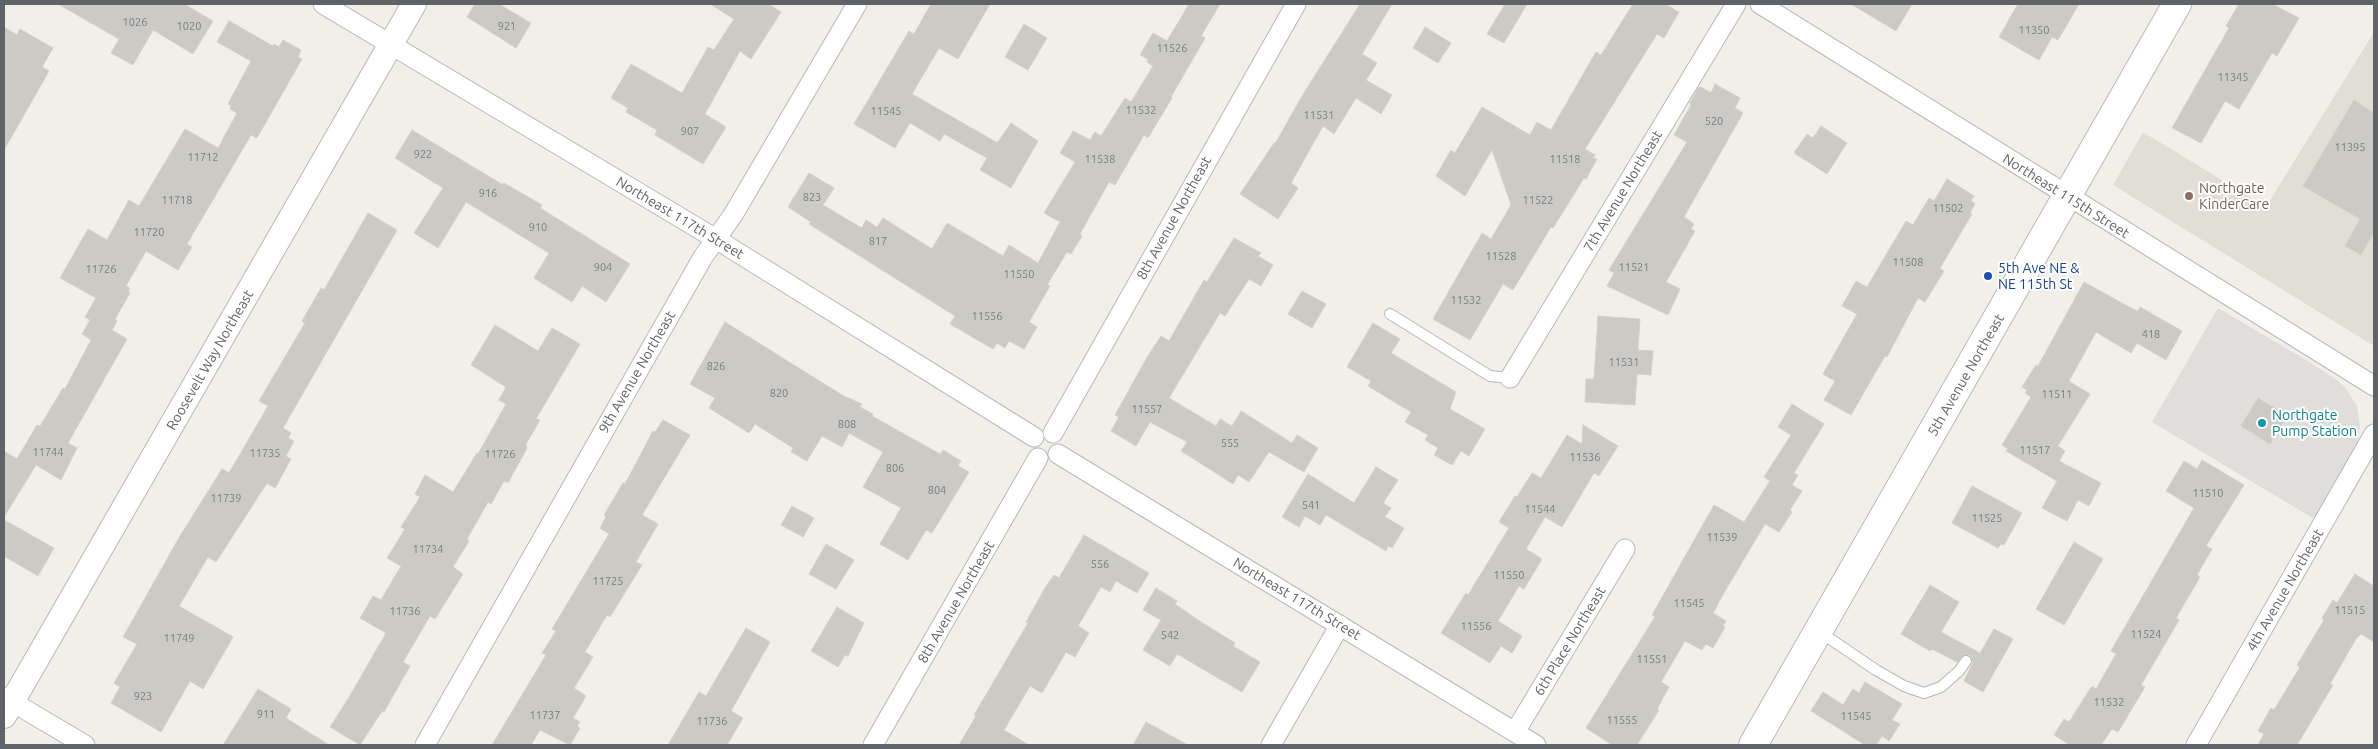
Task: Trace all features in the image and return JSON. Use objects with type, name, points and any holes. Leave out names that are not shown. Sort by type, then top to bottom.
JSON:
[{"type":"main road","name":"5th Avenue Northeast","points":[[1753,745],[2178,4]]},
{"type":"street","name":"Northeast 117th Street","points":[[323,4],[716,239],[1034,437]]},
{"type":"street","name":"Roosevelt Way Northeast","points":[[6,705],[414,4]]},
{"type":"street","name":"9th Avenue Northeast","points":[[425,745],[702,257],[732,215],[857,4]]},
{"type":"street","name":"8th Avenue Northeast","points":[[1053,433],[1296,4]]},
{"type":"street","name":"7th Avenue Northeast","points":[[1510,378],[1736,4]]},
{"type":"street","name":"Northeast 115th Street","points":[[1760,4],[2374,386]]},
{"type":"street","points":[[1042,432],[1053,433],[1060,442],[1058,454],[1049,460],[1038,458],[1031,447],[1034,437],[1042,432]]},
{"type":"street","name":"4th Avenue Northeast","points":[[2196,745],[2374,434]]},
{"type":"street","name":"Northeast 117th Street","points":[[1058,454],[1536,745]]},
{"type":"street","name":"8th Avenue Northeast","points":[[873,745],[1038,458]]},
{"type":"street","name":"6th Place Northeast","points":[[1515,732],[1625,550]]},
{"type":"street","points":[[1271,745],[1340,625]]},
{"type":"street","points":[[6,705],[85,745]]},
{"type":"lane","points":[[1390,314],[1490,376],[1510,378]]},
{"type":"lane","points":[[1819,631],[1876,670],[1904,686],[1924,693],[1941,687],[1959,671],[1966,661]]},
{"type":"shaded area","name":"Northgate KinderCare","points":[[2374,32],[2374,346],[2113,185],[2143,132],[2266,207]]},
{"type":"shaded area","points":[[2218,308],[2335,379],[2345,387],[2357,406],[2360,427],[2355,450],[2316,520],[2152,422]]},
{"type":"building","points":[[58,4],[184,4],[213,21],[193,54],[153,30],[133,65],[111,53],[119,39]]},
{"type":"building","points":[[475,4],[499,4],[531,23],[516,48],[467,17]]},
{"type":"building","points":[[710,4],[768,4],[781,12],[751,59],[740,51],[705,114],[726,127],[703,164],[655,135],[657,130],[626,112],[628,108],[611,98],[631,64],[682,93],[708,47],[714,50],[734,19]]},
{"type":"building","points":[[931,4],[990,4],[958,59],[939,48],[912,94],[996,142],[998,142],[1011,123],[1038,141],[1011,188],[980,170],[987,158],[944,134],[940,141],[910,123],[895,148],[854,124],[909,31],[914,34]]},
{"type":"building","points":[[1189,4],[1220,4],[1201,36],[1205,38],[1148,138],[1144,135],[1115,185],[1109,182],[1080,234],[1082,236],[1071,254],[1067,252],[1047,285],[1050,286],[1029,322],[1037,327],[1024,349],[1009,341],[1005,348],[997,343],[993,349],[950,324],[955,316],[809,224],[811,222],[788,207],[809,173],[834,188],[823,205],[862,228],[866,220],[877,227],[883,218],[932,249],[947,223],[1003,256],[1009,245],[1038,263],[1060,222],[1044,213],[1075,162],[1060,153],[1073,131],[1090,140],[1095,132],[1101,136],[1125,98],[1131,102],[1153,66],[1147,62],[1148,59],[1140,55],[1153,33],[1167,41]]},
{"type":"building","points":[[1360,4],[1392,4],[1362,54],[1377,63],[1366,80],[1392,95],[1381,114],[1356,98],[1334,134],[1323,126],[1291,183],[1298,188],[1278,219],[1240,194],[1275,144],[1302,96]]},
{"type":"building","points":[[1505,4],[1527,4],[1504,43],[1487,34]]},
{"type":"building","points":[[1633,4],[1665,4],[1679,12],[1664,38],[1657,34],[1585,149],[1595,155],[1593,158],[1597,159],[1586,179],[1584,178],[1553,228],[1551,227],[1513,290],[1503,284],[1470,340],[1433,319],[1482,233],[1491,239],[1511,205],[1492,150],[1465,196],[1436,176],[1451,150],[1455,153],[1482,107],[1530,135],[1537,122],[1551,130],[1596,52],[1601,55]]},
{"type":"building","points":[[1851,4],[1912,4],[1896,31]]},
{"type":"building","points":[[2018,4],[2079,4],[2058,40],[2052,37],[2039,60],[1999,37]]},
{"type":"building","points":[[2239,4],[2272,4],[2299,18],[2277,56],[2272,53],[2239,109],[2225,101],[2201,143],[2172,128],[2229,28],[2226,26]]},
{"type":"building","points":[[229,21],[273,46],[274,44],[279,47],[283,40],[301,50],[298,57],[302,59],[257,138],[251,135],[187,244],[192,247],[178,270],[146,251],[126,286],[130,288],[128,292],[130,293],[115,319],[117,321],[112,330],[127,339],[68,443],[77,448],[61,480],[36,465],[4,517],[4,451],[17,459],[37,425],[40,426],[63,388],[65,389],[91,340],[82,334],[90,320],[85,317],[96,298],[60,278],[88,229],[107,240],[129,200],[139,206],[185,129],[218,148],[237,113],[230,109],[231,106],[228,104],[251,61],[217,42]]},
{"type":"building","points":[[1024,24],[1047,38],[1028,70],[1005,57]]},
{"type":"building","points":[[4,27],[17,35],[20,29],[53,48],[42,67],[49,71],[4,150]]},
{"type":"building","points":[[1425,27],[1451,43],[1438,63],[1413,48]]},
{"type":"building","points":[[1715,84],[1740,98],[1735,108],[1743,113],[1684,217],[1694,224],[1691,229],[1695,231],[1666,282],[1680,289],[1668,315],[1607,286],[1614,273],[1609,270],[1687,142],[1674,135],[1698,88],[1701,87],[1711,93]]},
{"type":"building","points":[[2354,100],[2374,113],[2374,232],[2361,255],[2345,246],[2360,219],[2303,186]]},
{"type":"building","points":[[1821,126],[1847,143],[1827,174],[1794,153],[1807,134],[1813,138]]},
{"type":"building","points":[[412,130],[503,185],[504,183],[542,205],[540,208],[630,264],[606,302],[582,286],[572,302],[534,278],[549,253],[466,202],[438,248],[414,233],[443,188],[395,158]]},
{"type":"building","points":[[1947,179],[1974,196],[1971,201],[1975,204],[1970,213],[1972,214],[1940,268],[1944,271],[1925,302],[1918,298],[1887,357],[1885,356],[1851,415],[1824,400],[1835,381],[1823,374],[1857,314],[1842,306],[1856,281],[1867,287],[1906,221],[1913,225],[1929,198],[1934,201]]},
{"type":"building","points":[[368,213],[397,230],[283,428],[291,433],[288,438],[294,441],[286,456],[291,459],[275,488],[267,483],[216,562],[208,557],[179,606],[233,637],[203,689],[190,681],[161,732],[111,703],[120,687],[114,683],[137,644],[123,637],[180,536],[222,469],[229,473],[268,406],[259,401],[305,323],[302,321],[321,288],[324,290]]},
{"type":"building","points":[[1234,238],[1261,253],[1258,256],[1273,265],[1261,286],[1249,279],[1225,316],[1220,313],[1169,398],[1216,426],[1220,419],[1232,426],[1241,411],[1292,443],[1297,435],[1318,448],[1304,472],[1269,452],[1249,482],[1238,475],[1233,484],[1181,451],[1187,442],[1150,422],[1136,446],[1111,431],[1119,417],[1115,415],[1149,354],[1161,336],[1169,341],[1204,280],[1207,282]]},
{"type":"building","points":[[2084,282],[2131,308],[2138,311],[2140,307],[2182,331],[2166,360],[2137,343],[2131,353],[2096,332],[2069,381],[2090,394],[2058,446],[2065,451],[2059,461],[2101,483],[2089,506],[2078,500],[2067,521],[2042,508],[2057,481],[2006,451],[2008,449],[2002,445],[2031,397],[2025,393],[2027,390],[2022,387],[2036,365],[2038,366]]},
{"type":"building","points":[[1302,291],[1326,304],[1312,328],[1288,314]]},
{"type":"building","points":[[1598,316],[1640,319],[1638,350],[1653,351],[1651,375],[1637,374],[1635,405],[1585,402],[1586,379],[1594,379]]},
{"type":"building","points":[[725,322],[842,395],[862,404],[860,407],[873,414],[872,416],[940,454],[943,450],[961,461],[958,466],[969,472],[932,533],[926,530],[908,560],[880,544],[901,508],[863,487],[883,452],[849,433],[842,447],[822,436],[807,461],[791,452],[793,448],[755,424],[749,433],[709,408],[715,398],[690,384]]},
{"type":"building","points":[[1373,323],[1400,339],[1391,353],[1456,392],[1450,409],[1485,429],[1469,456],[1461,451],[1452,465],[1434,455],[1438,448],[1425,440],[1428,435],[1405,422],[1411,412],[1368,386],[1371,381],[1347,367]]},
{"type":"building","points":[[495,325],[538,351],[552,328],[580,344],[536,419],[540,420],[526,444],[527,448],[508,483],[504,481],[491,504],[488,502],[467,539],[469,541],[453,567],[463,574],[435,619],[430,616],[403,662],[410,666],[384,712],[382,711],[360,745],[330,727],[386,633],[360,618],[373,596],[381,600],[401,566],[387,558],[405,529],[401,527],[420,497],[415,494],[425,475],[453,492],[478,454],[506,404],[499,400],[506,387],[471,365]]},
{"type":"building","name":"Northgate Pump Station","points":[[2258,398],[2287,416],[2270,444],[2241,426]]},
{"type":"building","points":[[1792,404],[1824,424],[1794,473],[1798,475],[1792,485],[1802,491],[1790,510],[1792,512],[1779,532],[1765,524],[1725,591],[1713,613],[1726,621],[1723,626],[1725,627],[1713,648],[1706,644],[1702,650],[1685,641],[1661,682],[1669,687],[1657,709],[1659,710],[1637,745],[1612,745],[1586,728],[1655,617],[1652,615],[1714,505],[1744,522],[1770,481],[1764,477],[1791,435],[1778,427]]},
{"type":"building","points":[[663,420],[690,435],[642,515],[658,524],[636,562],[642,565],[610,617],[607,615],[585,652],[593,657],[574,688],[586,696],[573,718],[580,722],[577,726],[580,728],[570,745],[540,730],[531,745],[492,745],[546,655],[542,653],[556,631],[552,629],[609,534],[600,528],[606,517],[604,515],[623,483],[625,484],[653,431],[655,432]]},
{"type":"building","points":[[1583,425],[1618,446],[1599,476],[1594,473],[1562,527],[1545,517],[1526,549],[1542,559],[1524,589],[1519,586],[1498,621],[1522,636],[1512,653],[1501,646],[1490,663],[1441,633],[1466,593],[1468,595],[1509,528],[1499,522],[1515,496],[1517,497],[1532,473],[1541,478],[1567,435],[1582,444]]},
{"type":"building","points":[[2202,460],[2244,485],[2206,546],[2212,549],[2197,575],[2200,577],[2176,618],[2179,620],[2141,685],[2145,687],[2118,732],[2112,729],[2101,745],[2070,745],[2054,735],[2064,719],[2069,722],[2092,686],[2096,689],[2116,654],[2111,651],[2112,649],[2194,508],[2166,491],[2184,461],[2197,469]]},
{"type":"building","points":[[1376,467],[1398,480],[1383,503],[1391,508],[1385,517],[1404,528],[1392,548],[1388,546],[1386,551],[1326,515],[1320,525],[1305,516],[1299,527],[1282,517],[1308,474],[1354,503]]},
{"type":"building","points":[[1972,486],[2022,513],[2004,545],[2001,544],[1998,548],[1952,523]]},
{"type":"building","points":[[792,506],[814,518],[803,537],[781,525]]},
{"type":"building","points":[[4,520],[54,548],[38,576],[4,556]]},
{"type":"building","points":[[1084,535],[1149,573],[1137,593],[1116,581],[1110,592],[1101,587],[1078,626],[1089,633],[1075,657],[1066,652],[1042,693],[1030,686],[1004,730],[1029,745],[959,745],[976,716],[974,715],[1028,623],[1026,622],[1045,588],[1054,575],[1059,578]]},
{"type":"building","points":[[2074,542],[2103,559],[2064,625],[2036,609]]},
{"type":"building","points":[[826,544],[854,560],[836,589],[809,574]]},
{"type":"building","points":[[2355,574],[2374,586],[2374,642],[2361,634],[2356,639],[2330,684],[2333,685],[2297,745],[2258,745],[2264,734],[2258,731],[2271,708],[2274,710],[2300,667],[2297,665],[2324,620],[2322,618],[2333,600],[2337,603]]},
{"type":"building","points":[[1930,585],[1959,602],[1941,632],[1980,653],[1994,629],[2013,639],[1983,692],[1964,681],[1973,662],[1970,655],[1963,655],[1957,662],[1932,649],[1930,651],[1901,634]]},
{"type":"building","points":[[1156,588],[1177,601],[1175,604],[1235,643],[1233,646],[1260,662],[1242,692],[1177,654],[1170,666],[1143,650],[1161,620],[1143,610]]},
{"type":"building","points":[[837,607],[864,623],[848,656],[845,655],[838,667],[811,651]]},
{"type":"building","points":[[746,628],[770,642],[731,711],[743,718],[727,745],[668,745],[699,692],[706,696]]},
{"type":"building","points":[[1865,682],[1902,704],[1892,720],[1900,724],[1889,741],[1882,736],[1876,745],[1865,745],[1811,711],[1823,692],[1843,705],[1853,689],[1859,693]]},
{"type":"building","points":[[258,689],[291,709],[286,718],[329,745],[223,745]]},
{"type":"building","points":[[1146,722],[1188,745],[1133,745]]},
{"type":"place","name":"Northgate KinderCare","points":[[2189,196]]},
{"type":"place","name":"5th Ave NE & NE 115th St","points":[[1988,276]]},
{"type":"place","name":"Northgate Pump Station","points":[[2262,423]]}]
